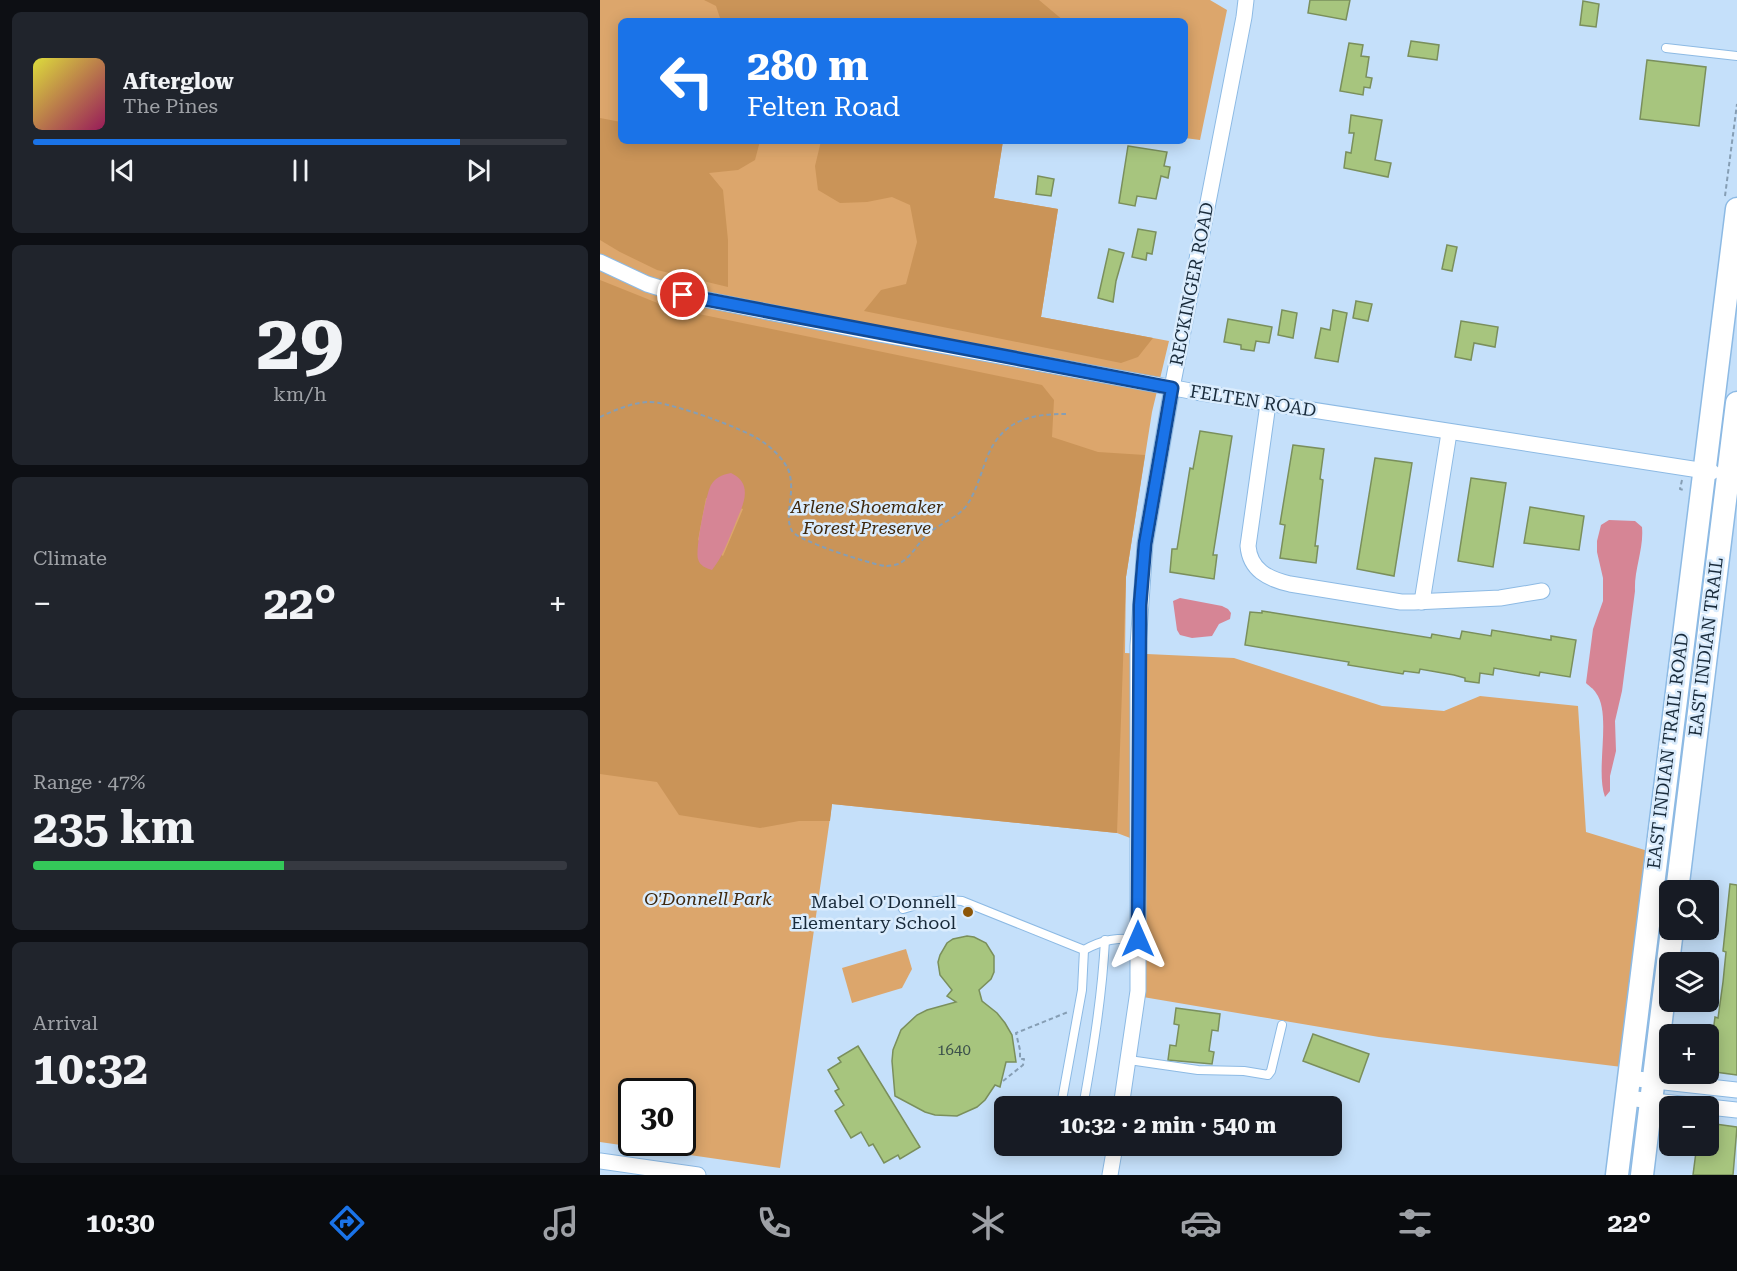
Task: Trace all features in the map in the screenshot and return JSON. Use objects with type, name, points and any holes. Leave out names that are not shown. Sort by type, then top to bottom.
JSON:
[{"type":"main road","points":[[1704,471],[1737,209]]},
{"type":"main road","name":"EAST INDIAN TRAIL","points":[[1678,880],[1732,475],[1737,403]]},
{"type":"main road","name":"EAST INDIAN TRAIL ROAD","points":[[1617,1175],[1704,471]]},
{"type":"main road","points":[[1642,1175],[1671,940]]},
{"type":"street","name":"RECKINGER ROAD","points":[[1123,1096],[1138,991],[1140,605],[1145,544],[1172,388],[1246,0]]},
{"type":"street","name":"FELTEN ROAD","points":[[600,262],[647,284],[683,295],[1172,388],[1449,433],[1732,475]]},
{"type":"street","points":[[1268,404],[1249,533],[1249,554],[1257,570],[1276,581],[1401,602],[1500,598],[1542,591]]},
{"type":"street","points":[[1422,602],[1449,433]]},
{"type":"street","points":[[1627,1088],[1652,1091],[1737,1110]]},
{"type":"street","points":[[1652,1091],[1737,1090]]},
{"type":"street","points":[[1110,1175],[1113,1156]]},
{"type":"street","points":[[600,1161],[644,1171],[699,1175]]},
{"type":"lane","points":[[1666,48],[1737,57]]},
{"type":"lane","points":[[903,909],[933,900],[946,899],[962,902],[1084,950],[1105,940],[1138,939]]},
{"type":"lane","points":[[1085,1096],[1098,1028],[1105,940]]},
{"type":"lane","points":[[1063,1096],[1082,990],[1084,950]]},
{"type":"lane","points":[[1129,1060],[1198,1070],[1244,1071],[1268,1075],[1271,1071],[1282,1025]]},
{"type":"path","points":[[600,417],[637,403],[661,403],[723,423],[762,441],[782,460],[790,475],[792,494],[789,520],[794,534],[844,554],[887,566],[898,564],[905,559],[935,527],[959,514],[966,507],[995,443],[1013,424],[1046,414],[1067,414]]},
{"type":"path","points":[[1003,1081],[1023,1065],[1016,1033],[1068,1012]]},
{"type":"green space","name":"Arlene Shoemaker Forest Preserve","points":[[600,0],[1210,0],[1227,10],[1200,140],[1188,138],[1188,18],[618,18],[618,144],[1003,144],[994,198],[1058,209],[1041,317],[1169,341],[1152,412],[1126,577],[1125,653],[1234,658],[1382,706],[1444,711],[1480,696],[1578,706],[1586,832],[1648,851],[1622,1067],[1379,1037],[1143,997],[1146,844],[1117,833],[832,804],[780,1168],[696,1156],[696,1078],[618,1078],[618,1145],[600,1142]]},
{"type":"green space","points":[[704,0],[1039,0],[1060,18],[720,18],[716,6]]},
{"type":"green space","points":[[600,118],[618,121],[618,144],[759,144],[755,160],[738,170],[709,173],[723,190],[728,240],[728,287],[657,270],[600,240]]},
{"type":"green space","points":[[820,144],[1003,144],[994,198],[1058,209],[1041,317],[1153,338],[1138,357],[1121,363],[864,311],[881,290],[906,284],[917,242],[910,205],[892,197],[867,202],[840,203],[818,190],[815,166]]},
{"type":"green space","points":[[600,280],[670,308],[1042,385],[1054,400],[1052,437],[1098,452],[1145,455],[1126,577],[1117,833],[832,804],[830,821],[799,821],[760,828],[679,815],[657,782],[600,774]],"holes":[[[706,498],[743,509],[723,556],[698,540]]]},
{"type":"green space","points":[[1697,618],[1695,678],[1670,880],[1661,880]]},
{"type":"green space","points":[[1659,893],[1659,940],[1663,940],[1662,952],[1659,952],[1657,989],[1654,989]]},
{"type":"green space","points":[[906,949],[912,969],[902,988],[852,1003],[842,968]]},
{"type":"shaded area","points":[[731,473],[743,484],[744,497],[724,549],[712,570],[702,565],[698,559],[701,522],[711,485],[720,477]]},
{"type":"shaded area","points":[[1609,520],[1635,521],[1642,527],[1642,535],[1622,691],[1615,721],[1616,751],[1610,776],[1610,791],[1605,797],[1602,786],[1603,714],[1601,702],[1586,683],[1593,629],[1603,601],[1603,578],[1597,541],[1601,525]]},
{"type":"shaded area","points":[[1180,598],[1222,606],[1231,613],[1230,619],[1219,624],[1212,636],[1192,638],[1180,635],[1177,630],[1173,601]]},
{"type":"building","points":[[1310,0],[1350,0],[1346,20],[1308,13]]},
{"type":"building","points":[[1583,1],[1599,4],[1596,27],[1580,25]]},
{"type":"building","points":[[1411,41],[1439,45],[1437,60],[1408,56]]},
{"type":"building","points":[[1349,43],[1363,45],[1361,56],[1369,57],[1366,77],[1372,78],[1370,88],[1364,87],[1363,95],[1340,91]]},
{"type":"building","points":[[1647,60],[1706,67],[1699,126],[1640,119]]},
{"type":"building","points":[[1351,115],[1382,120],[1375,160],[1391,163],[1388,177],[1344,168],[1346,152],[1351,153],[1354,133],[1349,133]]},
{"type":"building","points":[[1128,146],[1167,152],[1164,166],[1170,167],[1168,178],[1161,176],[1156,199],[1137,196],[1135,206],[1119,203]]},
{"type":"building","points":[[1038,176],[1054,179],[1051,196],[1036,194]]},
{"type":"building","points":[[1138,229],[1156,232],[1152,254],[1147,253],[1146,260],[1132,257]]},
{"type":"building","points":[[1447,245],[1457,247],[1452,271],[1442,269]]},
{"type":"building","points":[[1109,249],[1124,253],[1113,302],[1098,298]]},
{"type":"building","points":[[1356,301],[1372,304],[1368,321],[1353,318]]},
{"type":"building","points":[[1282,310],[1297,313],[1293,338],[1278,335]]},
{"type":"building","points":[[1333,310],[1347,313],[1338,362],[1315,358],[1321,328],[1330,330]]},
{"type":"building","points":[[1228,319],[1272,327],[1269,343],[1256,341],[1254,351],[1241,349],[1241,345],[1224,342]]},
{"type":"building","points":[[1461,321],[1498,327],[1495,347],[1474,343],[1471,360],[1455,357]]},
{"type":"building","points":[[1200,431],[1232,436],[1213,555],[1217,555],[1214,579],[1170,572],[1172,549],[1177,549],[1190,468],[1193,469]]},
{"type":"building","points":[[1293,445],[1324,449],[1320,479],[1323,480],[1315,546],[1318,546],[1316,563],[1280,558],[1285,525],[1280,524]]},
{"type":"building","points":[[1375,458],[1412,463],[1394,576],[1357,569]]},
{"type":"building","points":[[1471,478],[1506,483],[1493,567],[1458,561]]},
{"type":"building","points":[[1530,507],[1584,516],[1579,550],[1524,543]]},
{"type":"building","points":[[1262,611],[1431,638],[1432,634],[1460,639],[1462,631],[1491,636],[1492,630],[1551,640],[1551,636],[1576,640],[1570,677],[1540,672],[1539,676],[1494,668],[1493,675],[1480,673],[1479,683],[1465,681],[1465,678],[1454,675],[1420,669],[1419,673],[1404,671],[1403,674],[1348,665],[1349,662],[1245,645],[1250,612],[1262,613]]},
{"type":"building","points":[[1730,884],[1737,885],[1737,1075],[1719,1073],[1719,1024],[1714,1024],[1715,1017],[1718,1018],[1723,982],[1726,952],[1723,951]]},
{"type":"building","points":[[967,936],[986,943],[994,956],[994,972],[991,979],[979,990],[982,1001],[997,1013],[1012,1035],[1016,1062],[1006,1062],[1000,1087],[995,1085],[977,1107],[957,1116],[935,1115],[895,1096],[893,1050],[901,1030],[917,1015],[956,1002],[947,996],[952,990],[940,975],[938,962],[947,943]]},
{"type":"building","points":[[1176,1008],[1220,1014],[1218,1031],[1212,1030],[1209,1051],[1214,1052],[1212,1064],[1168,1060],[1170,1045],[1176,1046],[1179,1025],[1174,1024]]},
{"type":"building","points":[[1313,1034],[1369,1054],[1359,1082],[1303,1061]]},
{"type":"building","points":[[858,1046],[920,1147],[900,1159],[898,1155],[884,1163],[873,1144],[869,1146],[861,1132],[851,1138],[835,1111],[844,1105],[835,1091],[839,1089],[828,1070],[841,1062],[838,1058]]},
{"type":"building","points":[[1719,1125],[1737,1127],[1733,1175],[1693,1175],[1695,1156],[1719,1156]]},
{"type":"place","name":"Mabel O'Donnell Elementary School","points":[[968,912]]},
{"type":"route","points":[[683,295],[1172,388],[1145,544],[1140,605],[1138,939]]},
{"type":"park label","name":"O'Donnell Park","points":[[708,899]]}]
